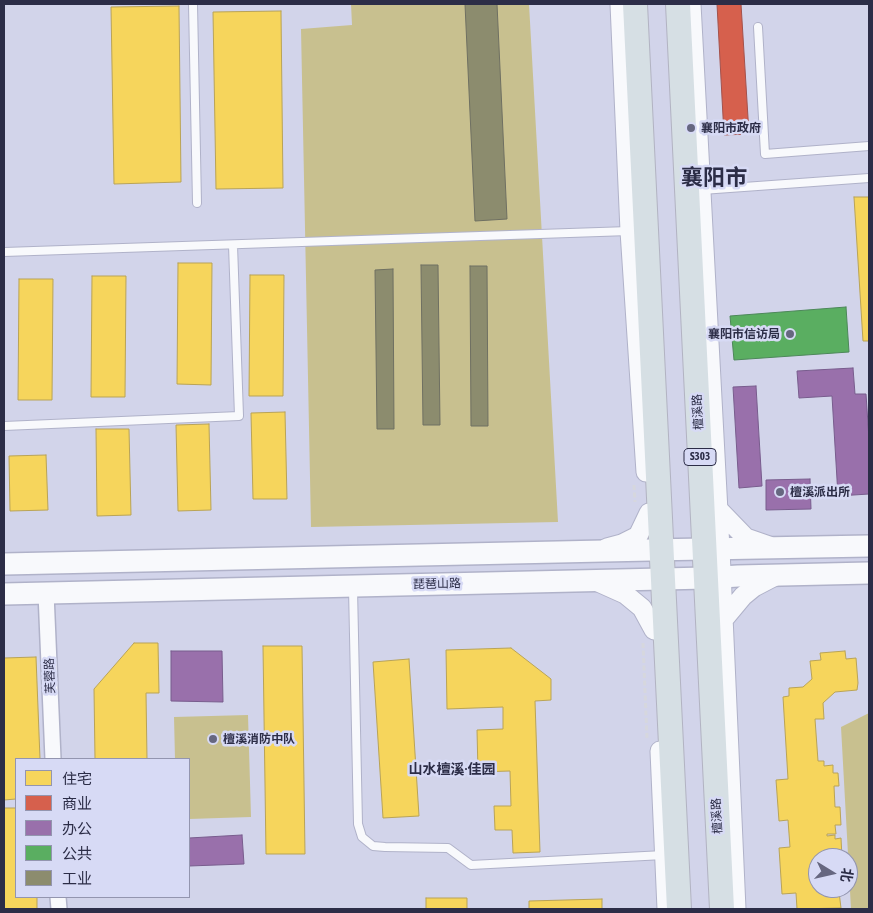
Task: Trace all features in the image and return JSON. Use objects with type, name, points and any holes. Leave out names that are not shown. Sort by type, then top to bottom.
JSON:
[{"type":"main road","points":[[635,4],[638,231],[657,579],[679,909]]},
{"type":"main road","name":"檀溪路","points":[[678,4],[693,191],[712,549],[722,909]]},
{"type":"main road","points":[[4,564],[869,546]]},
{"type":"main road","name":"琵琶山路","points":[[4,594],[869,573]]},
{"type":"street","points":[[620,4],[638,231],[649,513],[656,550]]},
{"type":"street","points":[[691,4],[693,191],[717,508],[712,549]]},
{"type":"street","points":[[717,508],[746,538],[775,548]]},
{"type":"street","points":[[598,551],[622,544],[638,536],[649,513]]},
{"type":"street","points":[[723,620],[754,586],[778,575]]},
{"type":"street","points":[[713,578],[723,620],[736,909]]},
{"type":"street","points":[[657,579],[654,630],[666,909]]},
{"type":"street","points":[[595,580],[625,594],[642,608],[654,630]]},
{"type":"street","name":"芙蓉路","points":[[46,593],[53,758]]},
{"type":"lane","points":[[193,4],[197,203]]},
{"type":"lane","points":[[758,27],[765,154],[869,146]]},
{"type":"lane","points":[[693,191],[869,178]]},
{"type":"lane","points":[[4,252],[638,231]]},
{"type":"lane","points":[[4,426],[239,416],[233,245]]},
{"type":"lane","points":[[353,586],[358,824],[362,838],[373,846],[385,848],[448,848],[471,865],[664,855]]},
{"type":"shaded area","points":[[351,4],[529,4],[558,522],[311,527],[301,29],[352,25]]},
{"type":"shaded area","points":[[869,713],[869,909],[851,909],[850,898],[858,898],[858,848],[848,848],[841,727]]},
{"type":"shaded area","points":[[248,715],[251,817],[190,819],[190,758],[175,758],[174,717]]},
{"type":"building: 住宅","points":[[179,6],[181,182],[114,184],[111,7]]},
{"type":"building: 住宅","points":[[281,11],[283,188],[216,189],[213,12]]},
{"type":"building: 住宅","points":[[854,197],[869,197],[869,341],[863,341]]},
{"type":"building: 住宅","points":[[178,263],[212,263],[211,385],[177,384]]},
{"type":"building: 住宅","points":[[250,275],[284,275],[283,396],[249,396]]},
{"type":"building: 住宅","points":[[92,276],[126,276],[125,397],[91,397]]},
{"type":"building: 住宅","points":[[19,279],[53,279],[52,400],[18,400]]},
{"type":"building: 住宅","points":[[285,412],[287,499],[253,499],[251,413]]},
{"type":"building: 住宅","points":[[209,424],[211,510],[178,511],[176,425]]},
{"type":"building: 住宅","points":[[96,429],[129,429],[131,515],[97,516]]},
{"type":"building: 住宅","points":[[46,455],[48,510],[10,511],[9,456]]},
{"type":"building: 住宅","points":[[134,643],[158,643],[159,693],[146,693],[147,758],[95,758],[94,689]]},
{"type":"building: 住宅","points":[[263,646],[302,646],[305,854],[266,854]]},
{"type":"building: 住宅","points":[[511,648],[551,679],[551,700],[535,701],[540,852],[513,853],[512,830],[495,830],[494,806],[511,806],[510,771],[478,772],[477,730],[503,729],[503,707],[447,709],[446,650]]},
{"type":"building: 住宅","points":[[845,651],[846,659],[856,658],[857,690],[835,692],[823,703],[824,719],[815,719],[818,761],[824,761],[824,766],[833,765],[833,773],[838,773],[839,786],[834,786],[835,807],[840,807],[841,825],[835,825],[836,834],[827,834],[827,836],[835,835],[835,839],[841,838],[842,848],[808,848],[808,898],[840,898],[841,908],[797,909],[796,893],[782,894],[779,848],[790,847],[788,820],[779,821],[776,780],[788,779],[783,697],[789,696],[789,688],[803,687],[812,679],[810,661],[821,660],[820,653]]},
{"type":"building: 住宅","points":[[36,657],[40,758],[15,758],[15,799],[4,800],[4,658]]},
{"type":"building: 住宅","points":[[409,659],[419,816],[383,818],[373,662]]},
{"type":"building: 住宅","points":[[4,808],[15,808],[15,898],[37,898],[37,909],[4,909]]},
{"type":"building: 住宅","points":[[426,898],[467,898],[467,909],[426,909]]},
{"type":"building: 住宅","points":[[602,899],[602,909],[529,909],[529,901]]},
{"type":"building: 商业","points":[[717,4],[741,4],[749,134],[724,135]]},
{"type":"building: 办公","points":[[853,368],[855,394],[866,394],[869,439],[869,494],[838,496],[832,396],[799,398],[797,371]]},
{"type":"building: 办公","points":[[756,386],[762,486],[739,488],[733,387]]},
{"type":"building: 办公","points":[[810,479],[811,509],[766,510],[766,480]]},
{"type":"building: 办公","points":[[171,651],[222,651],[223,702],[171,701]]},
{"type":"building: 办公","points":[[242,835],[244,864],[190,866],[190,838]]},
{"type":"building: 公共","name":"襄阳市信访局","points":[[846,307],[849,352],[734,360],[730,316]]},
{"type":"building: 工业","points":[[465,4],[497,4],[507,219],[475,221]]},
{"type":"building: 工业","points":[[421,265],[438,265],[440,425],[423,425]]},
{"type":"building: 工业","points":[[470,266],[487,266],[488,426],[471,426]]},
{"type":"building: 工业","points":[[393,269],[394,429],[377,429],[375,270]]},
{"type":"place","name":"襄阳市政府","points":[[691,128]]},
{"type":"place","name":"襄阳市信访局","points":[[790,334]]},
{"type":"place","name":"檀溪派出所","points":[[780,492]]},
{"type":"place","name":"檀溪消防中队","points":[[213,739]]},
{"type":"district","name":"襄阳市","points":[[714,178]]},
{"type":"district","name":"山水檀溪·佳园","points":[[452,770]]}]
